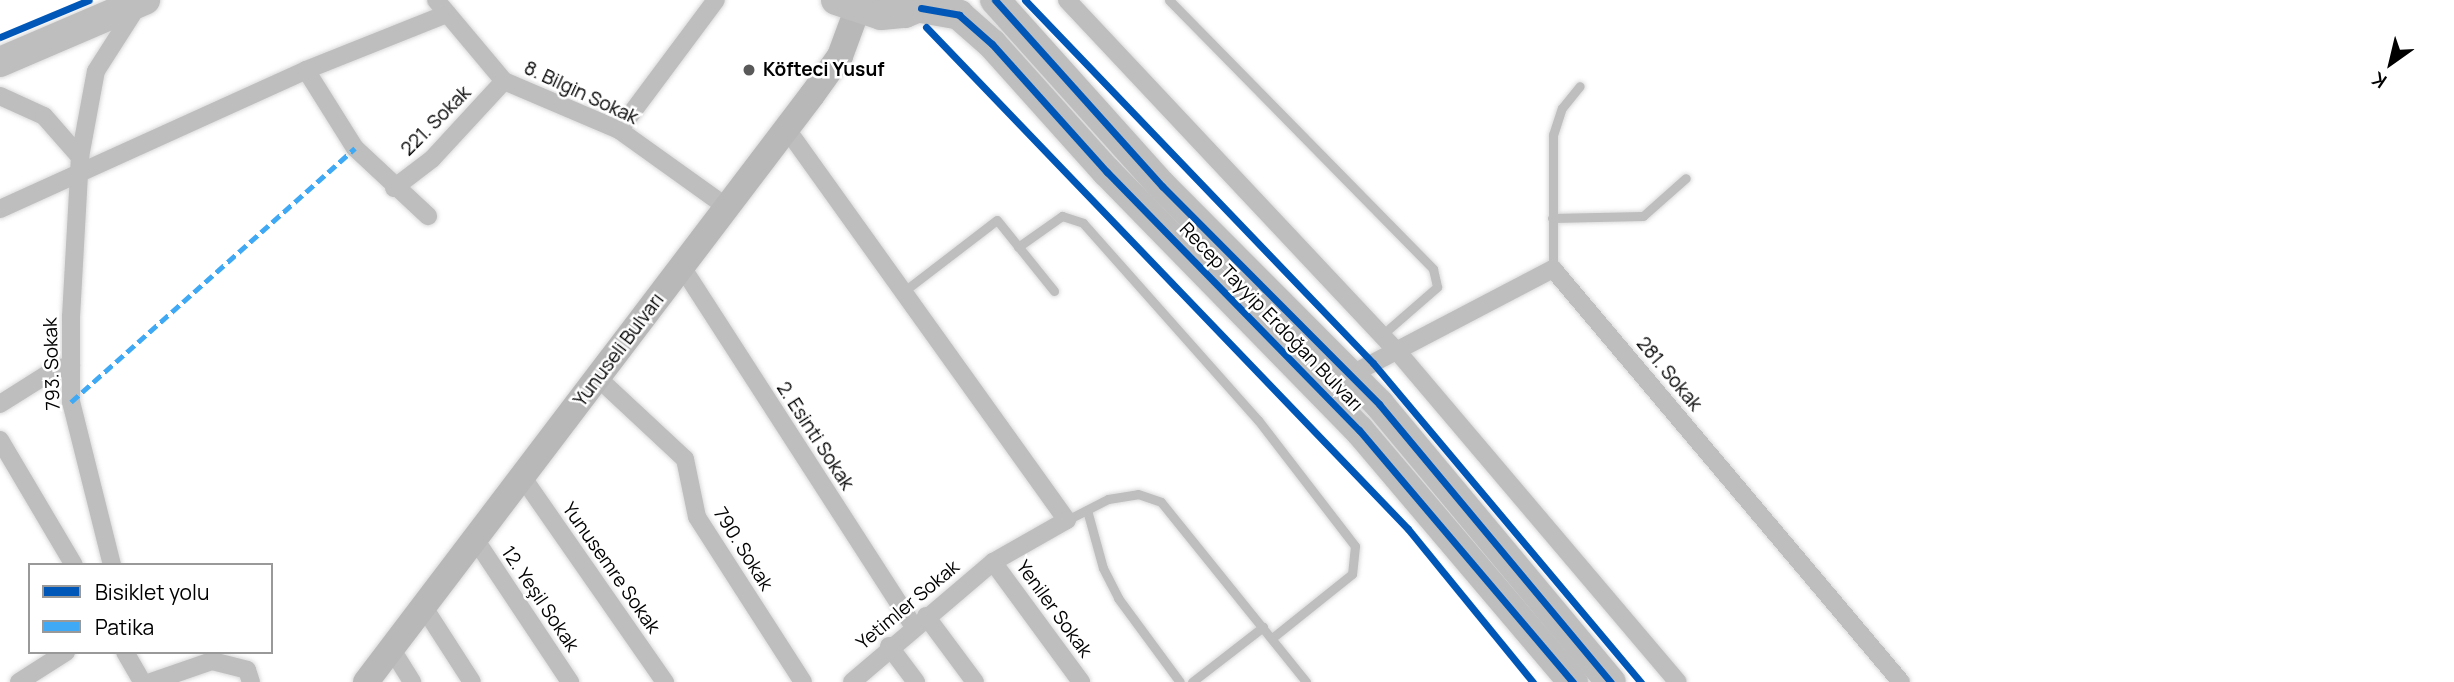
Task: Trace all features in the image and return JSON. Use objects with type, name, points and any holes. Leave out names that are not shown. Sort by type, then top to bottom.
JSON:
[{"type":"main road","points":[[0,62],[143,1]]},
{"type":"main road","points":[[847,5],[881,15],[928,4]]},
{"type":"main road","name":"Recep Tayyip Erdoğan Bulvarı","points":[[928,4],[959,15],[992,44],[1107,172],[1359,429],[1573,682]]},
{"type":"main road","name":"Recep Tayyip Erdoğan Bulvarı","points":[[999,4],[1162,186],[1350,375],[1497,540],[1611,682]]},
{"type":"main road","name":"Yunuseli Bulvarı","points":[[366,682],[523,478],[839,56],[847,5]]},
{"type":"street","points":[[619,130],[716,0]]},
{"type":"street","points":[[1067,0],[1397,351],[1678,682]]},
{"type":"street","name":"793. Sokak","points":[[112,563],[71,402],[80,165],[96,71],[143,1]]},
{"type":"street","points":[[0,209],[80,165],[306,70],[442,7]]},
{"type":"street","name":"8. Bilgin Sokak","points":[[442,7],[504,81],[619,130],[725,206]]},
{"type":"street","points":[[306,70],[355,148],[394,188],[428,216]]},
{"type":"street","name":"221. Sokak","points":[[394,188],[432,159],[504,81]]},
{"type":"street","points":[[0,96],[44,117],[80,165]]},
{"type":"street","points":[[786,128],[1067,520]]},
{"type":"street","name":"2. Esinti Sokak","points":[[682,267],[920,621],[975,682]]},
{"type":"street","points":[[1350,375],[1553,269]]},
{"type":"street","name":"281. Sokak","points":[[1553,269],[1901,682]]},
{"type":"street","points":[[0,404],[54,370],[71,365]]},
{"type":"street","name":"790. Sokak","points":[[598,378],[685,459],[697,517],[803,682]]},
{"type":"street","points":[[0,440],[73,563]]},
{"type":"street","name":"Yunusemre Sokak","points":[[523,478],[666,682]]},
{"type":"street","name":"Yetimler Sokak","points":[[852,682],[889,646],[993,562],[1067,520]]},
{"type":"street","name":"12. Yeşil Sokak","points":[[475,539],[570,682]]},
{"type":"street","name":"Yeniler Sokak","points":[[993,562],[1081,682]]},
{"type":"street","points":[[423,606],[471,682]]},
{"type":"street","points":[[889,646],[916,682]]},
{"type":"street","points":[[391,648],[412,682]]},
{"type":"street","points":[[19,682],[63,654]]},
{"type":"street","points":[[126,654],[142,682]]},
{"type":"street","points":[[151,682],[212,661],[249,676]]},
{"type":"lane","points":[[1169,0],[1433,270],[1437,287],[1382,335]]},
{"type":"lane","points":[[1553,269],[1553,135],[1562,108],[1580,86]]},
{"type":"lane","points":[[1552,218],[1643,216],[1686,178]]},
{"type":"lane","points":[[1018,247],[1062,216],[1083,223],[1258,420],[1355,546],[1352,574],[1272,638]]},
{"type":"lane","points":[[903,292],[998,220],[1054,291]]},
{"type":"lane","points":[[1067,520],[1108,499],[1138,494],[1161,502],[1306,682]]},
{"type":"lane","points":[[1087,510],[1103,568],[1118,598],[1180,682]]},
{"type":"lane","points":[[1192,682],[1263,627]]},
{"type":"marked path","points":[[71,402],[355,148]]},
{"type":"cycle path","points":[[0,37],[89,0]]},
{"type":"cycle path","points":[[995,0],[1162,186],[1379,404],[1611,682]]},
{"type":"cycle path","points":[[1025,0],[1373,363],[1641,682]]},
{"type":"cycle path","points":[[921,8],[959,15],[992,44],[1107,172],[1359,430],[1573,682]]},
{"type":"cycle path","points":[[926,27],[1408,529],[1533,682]]},
{"type":"place","name":"Köfteci Yusuf","points":[[749,70]]}]
